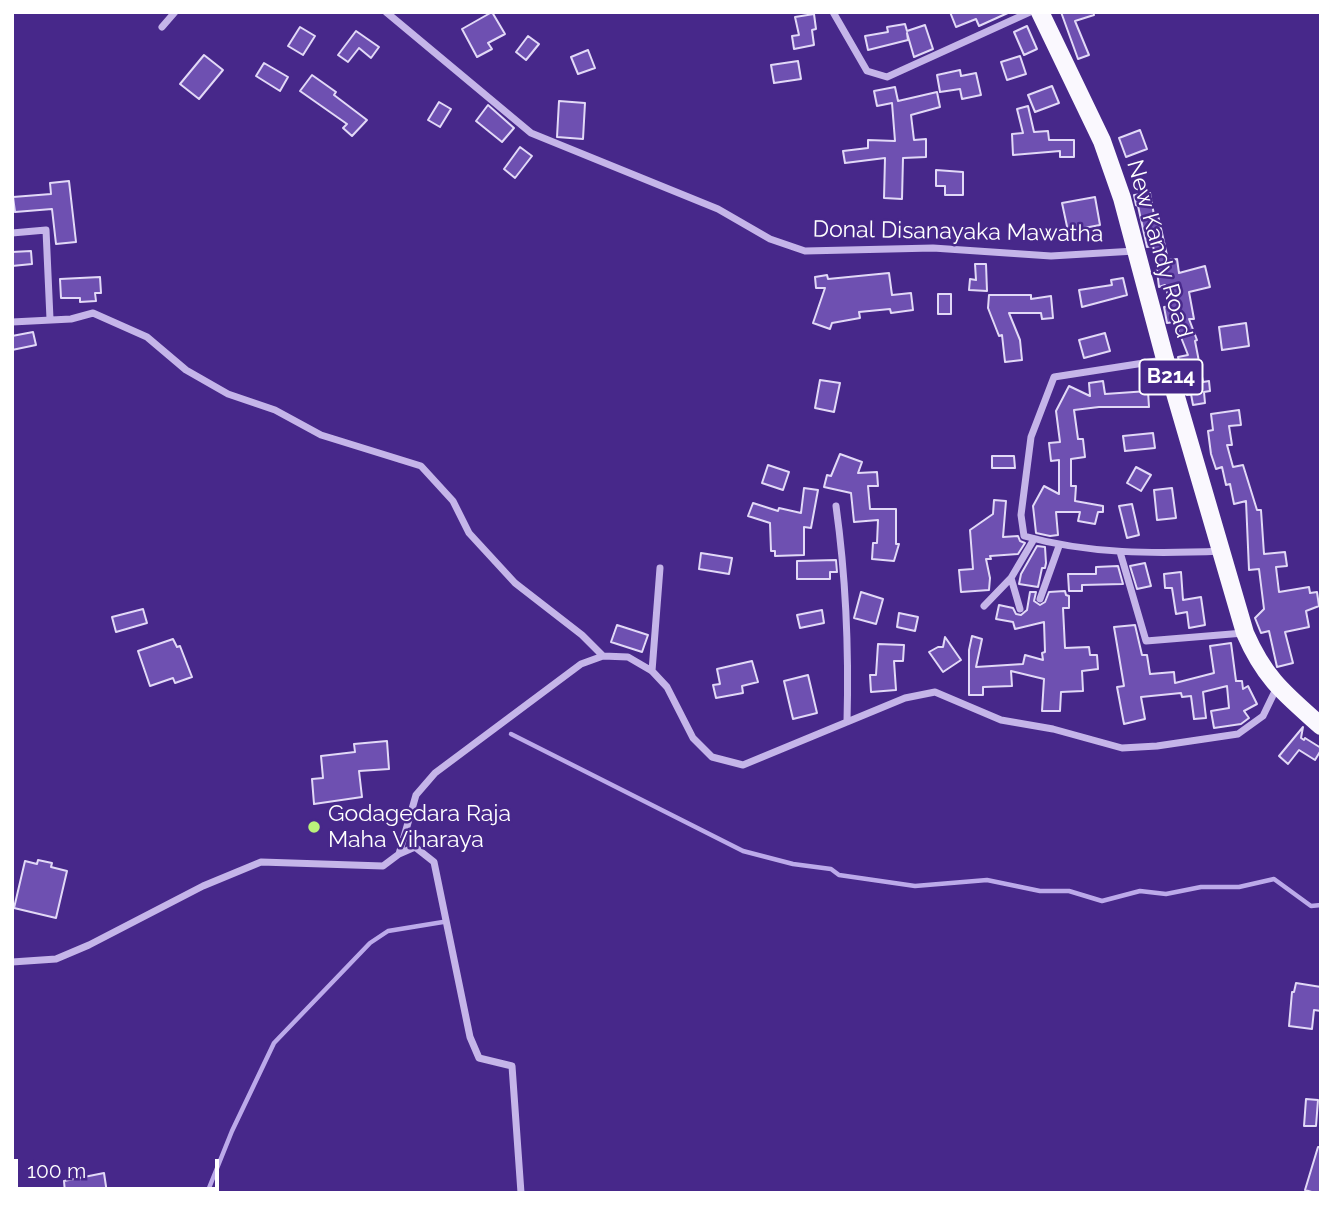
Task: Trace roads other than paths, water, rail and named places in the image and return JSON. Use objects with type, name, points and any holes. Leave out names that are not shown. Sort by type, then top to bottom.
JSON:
[{"type":"main road","name":"New Kandy Road","points":[[1040,12],[1102,141],[1122,198],[1165,359],[1245,633],[1257,661],[1278,687],[1321,726]]},
{"type":"street","points":[[162,27],[175,12]]},
{"type":"street","name":"Donal Disanayaka Mawatha","points":[[386,12],[531,132],[718,209],[770,239],[805,251],[933,248],[1051,256],[1135,251]]},
{"type":"street","points":[[833,12],[867,71],[887,77],[1030,12]]},
{"type":"street","points":[[12,233],[46,230],[50,319]]},
{"type":"street","points":[[12,322],[71,319],[93,313],[147,337],[186,370],[228,394],[275,410],[321,435],[421,466],[453,501],[469,533],[515,583],[582,635],[603,656]]},
{"type":"street","points":[[1165,359],[1054,377],[1031,437],[1021,515],[1024,536],[1059,545],[1120,552],[1174,554],[1223,551]]},
{"type":"street","points":[[836,506],[844,566],[849,658],[847,722]]},
{"type":"street","points":[[984,606],[1010,578],[1034,539]]},
{"type":"street","points":[[1040,599],[1059,545]]},
{"type":"street","points":[[1120,552],[1146,641],[1245,633]]},
{"type":"street","points":[[652,671],[660,568]]},
{"type":"street","points":[[1010,578],[1020,609]]},
{"type":"street","points":[[399,854],[416,795],[435,772],[581,664],[603,656],[628,657],[652,671],[667,687],[693,738],[712,757],[743,765],[905,698],[935,692],[1001,720],[1053,729],[1122,748],[1157,747],[1238,734],[1263,716],[1278,687]]},
{"type":"street","points":[[12,962],[56,958],[67,954],[203,886],[261,862],[383,866],[399,854],[415,847],[434,862],[470,1038],[479,1058],[512,1066],[522,1193]]},
{"type":"waterway","points":[[511,734],[743,851],[793,864],[831,869],[839,875],[915,886],[987,880],[1040,891],[1069,891],[1102,901],[1140,891],[1166,894],[1201,887],[1239,887],[1274,879],[1311,906],[1321,905]]},
{"type":"waterway","points":[[207,1193],[232,1131],[274,1043],[370,943],[388,931],[443,922]]},
{"type":"place","name":"Godagedara Raja Maha Viharaya","points":[[314,827]]}]
